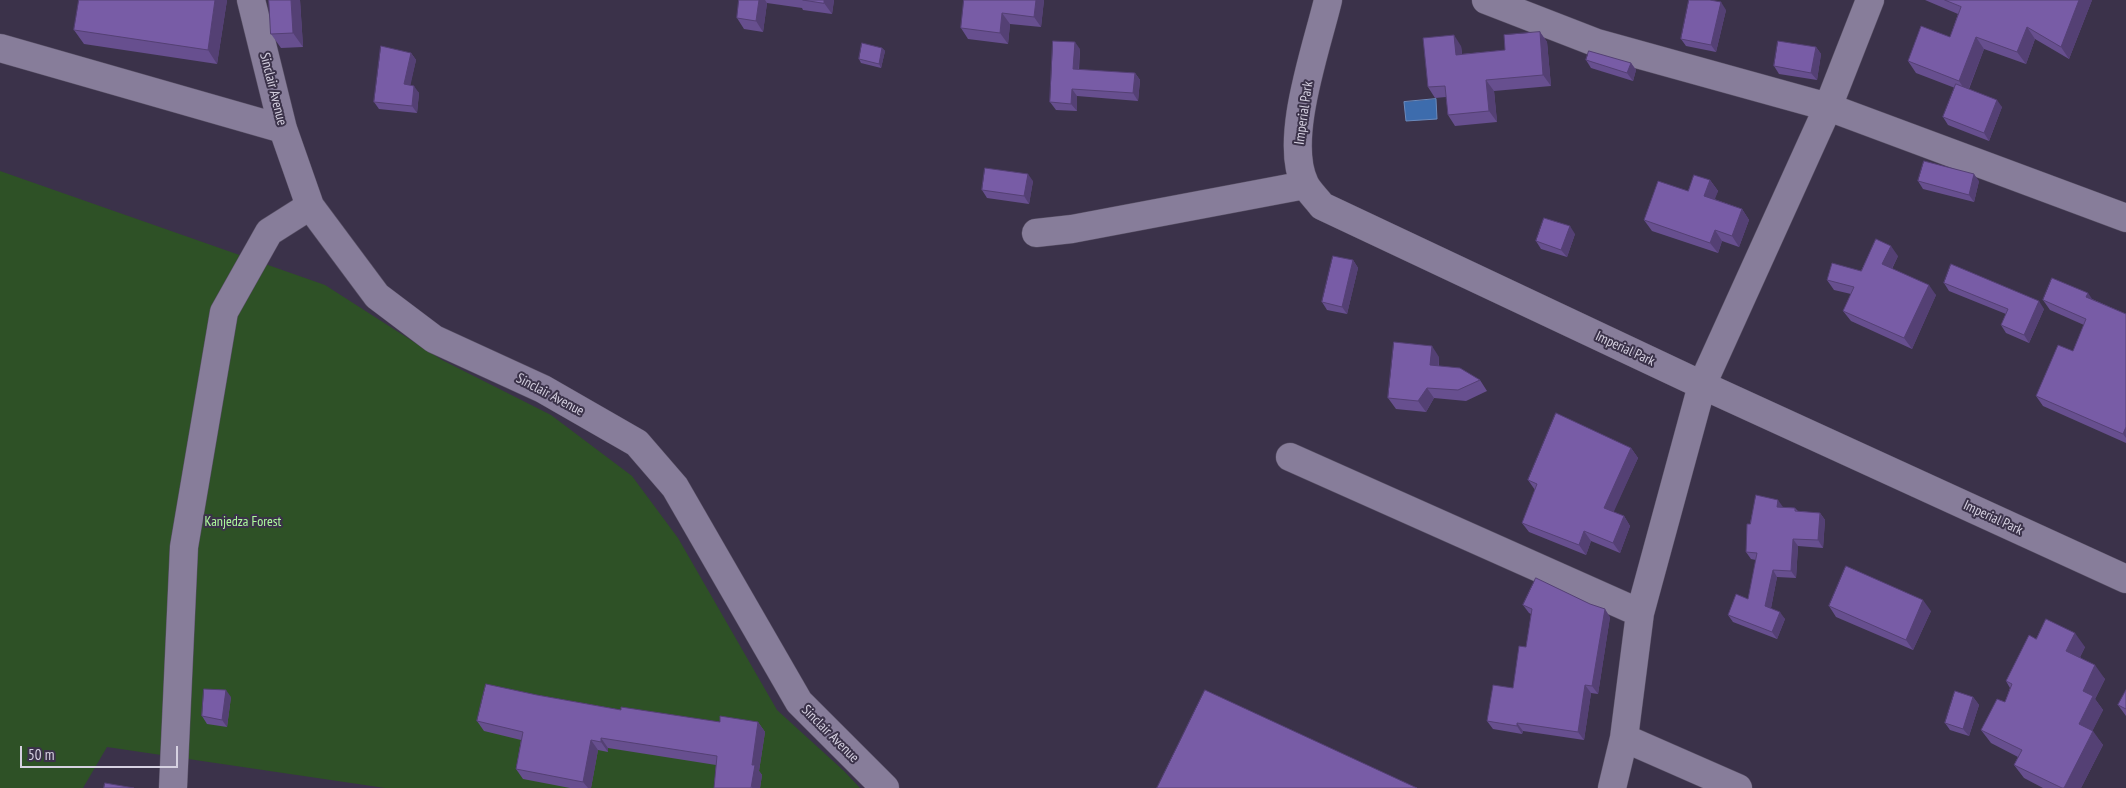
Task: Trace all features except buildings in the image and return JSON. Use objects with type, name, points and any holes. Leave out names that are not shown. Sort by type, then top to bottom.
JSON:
[{"type":"street","name":"Sinclair Avenue","points":[[251,0],[283,128],[310,206],[377,296],[434,340],[543,389],[637,443],[675,487],[799,702],[885,788]]},
{"type":"street","name":"Imperial Park","points":[[1328,0],[1302,104],[1298,140],[1299,163],[1306,185],[1322,206],[1702,385],[2126,580]]},
{"type":"street","points":[[1486,0],[1597,43],[1828,107],[2126,218]]},
{"type":"street","points":[[1612,788],[1624,738],[1640,612],[1702,385],[1828,107],[1870,0]]},
{"type":"street","points":[[0,48],[283,128]]},
{"type":"street","points":[[1036,233],[1072,229],[1306,185]]},
{"type":"street","points":[[173,788],[184,547],[224,312],[269,232],[310,206]]},
{"type":"street","points":[[1290,457],[1640,612]]},
{"type":"street","points":[[1624,738],[1738,788]]},
{"type":"green space","name":"Kanjedza Forest","points":[[0,171],[325,285],[442,360],[551,415],[632,476],[678,538],[777,710],[860,788],[385,788],[107,747],[83,788],[0,788]]},
{"type":"water","points":[[1436,99],[1437,119],[1406,121],[1404,102]]}]
